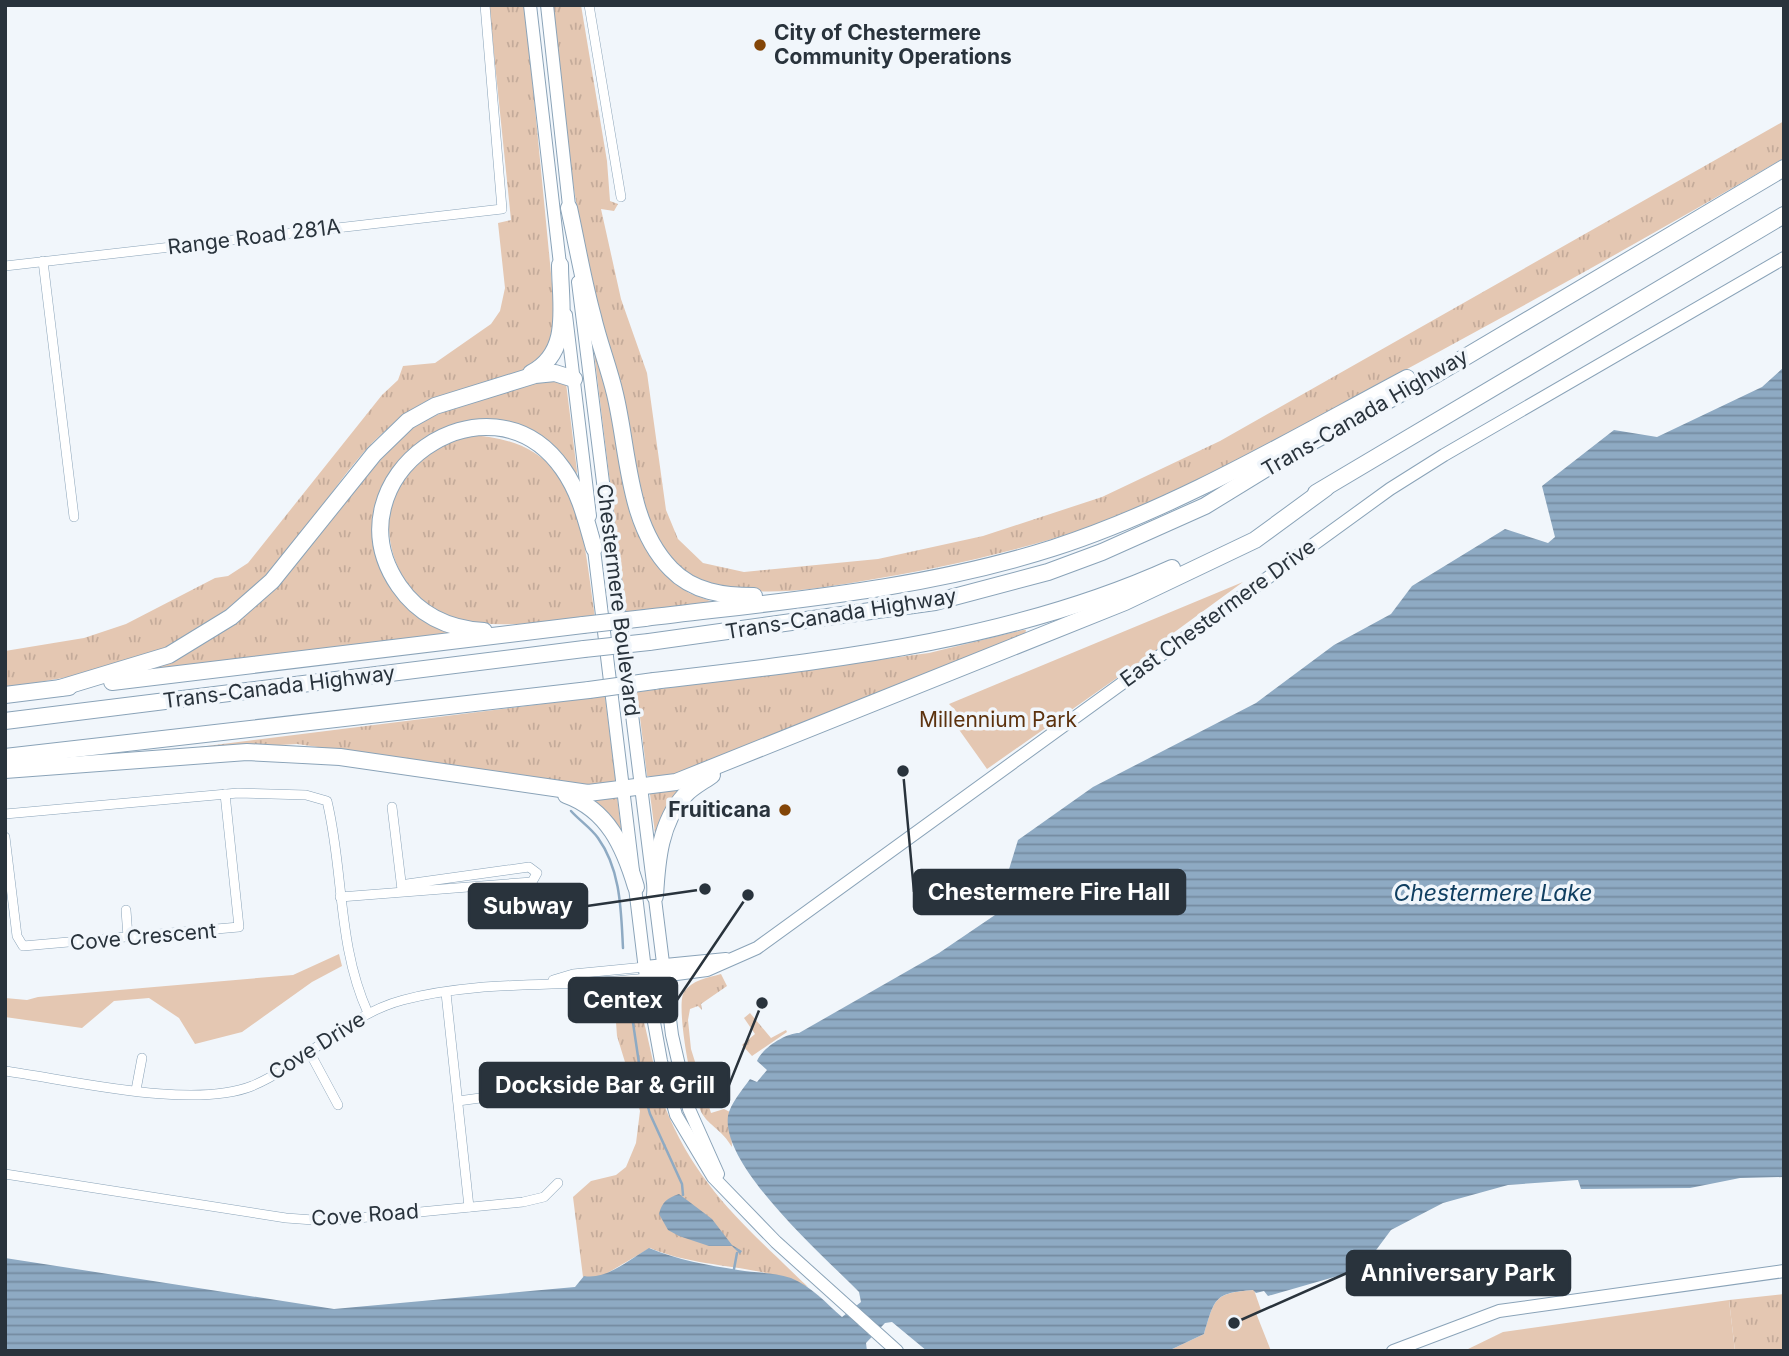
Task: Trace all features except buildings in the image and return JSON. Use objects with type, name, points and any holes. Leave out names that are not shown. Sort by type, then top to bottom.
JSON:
[{"type":"highway","name":"Trans-Canada Highway","points":[[5,720],[649,642],[935,602],[1048,572],[1102,552],[1205,506],[1293,452],[1435,375],[1784,168]]},
{"type":"highway","points":[[569,208],[593,318],[615,393],[639,513],[659,555],[687,584],[709,592],[735,596],[837,594]]},
{"type":"highway","name":"Trans-Canada Highway","points":[[5,757],[589,690],[915,647],[971,636],[1069,608],[1144,581],[1227,543],[1326,488],[1784,215]]},
{"type":"highway","points":[[5,695],[837,594],[973,569],[1101,531],[1232,472],[1643,250]]},
{"type":"highway","points":[[516,380],[545,363],[558,346],[561,334],[560,265]]},
{"type":"highway","points":[[60,688],[169,655],[215,628],[272,581],[395,430],[435,406],[516,380],[544,373],[574,379]]},
{"type":"highway","points":[[525,632],[475,630],[448,624],[417,607],[395,580],[384,549],[382,516],[392,484],[408,460],[429,442],[470,429],[499,429],[528,439],[556,461],[570,480],[577,493],[594,548]]},
{"type":"highway","points":[[5,771],[247,752],[341,757],[505,779],[547,788],[601,793],[676,782],[1125,602],[1255,540],[1326,488]]},
{"type":"highway","points":[[655,896],[658,851],[665,830],[685,795],[734,759]]},
{"type":"highway","points":[[547,788],[585,804],[604,820],[626,854],[636,887]]},
{"type":"main road","name":"Chestermere Boulevard","points":[[530,5],[645,972],[660,1061],[676,1115],[704,1166],[776,1242],[847,1309],[897,1351]]},
{"type":"main road","name":"Chestermere Boulevard","points":[[547,5],[569,208],[663,970],[682,1083],[702,1143],[724,1186]]},
{"type":"main road","name":"East Chestermere Drive","points":[[645,972],[726,959],[745,954],[766,941],[1390,489],[1784,258]]},
{"type":"main road","points":[[574,379],[585,402],[603,527],[615,579]]},
{"type":"main road","points":[[1393,1351],[1499,1311],[1784,1270]]},
{"type":"main road","name":"Chestermere Boulevard","points":[[881,1339],[891,1351]]},
{"type":"street","name":"Range Road 281A","points":[[5,266],[502,209],[485,5]]},
{"type":"street","points":[[589,5],[621,197]]},
{"type":"street","points":[[43,261],[74,517]]},
{"type":"street","points":[[5,814],[225,794],[306,795],[327,801],[351,969],[368,1013]]},
{"type":"street","name":"Cove Crescent","points":[[5,837],[17,936],[23,946],[239,927],[225,794]]},
{"type":"street","points":[[392,807],[402,890]]},
{"type":"street","points":[[340,897],[402,890],[411,894],[532,882],[537,873],[528,867],[407,884],[402,890]]},
{"type":"street","points":[[126,910],[128,937]]},
{"type":"street","name":"Cove Drive","points":[[5,1071],[186,1096],[226,1094],[253,1085],[310,1053],[368,1013],[401,1001],[446,993],[546,983],[578,985],[645,972]]},
{"type":"street","points":[[446,993],[469,1207]]},
{"type":"street","points":[[310,1053],[338,1105]]},
{"type":"street","points":[[136,1090],[142,1058]]},
{"type":"street","points":[[458,1101],[495,1096]]},
{"type":"street","name":"Cove Road","points":[[5,1174],[315,1220],[469,1207],[544,1196],[558,1183]]},
{"type":"green space","points":[[489,5],[525,5],[556,325],[544,356],[518,373],[436,398],[405,415],[366,450],[267,575],[236,604],[203,627],[169,646],[132,660],[51,680],[5,687],[5,651],[84,638],[126,624],[215,578],[228,576],[248,563],[382,395],[398,380],[403,366],[435,363],[491,324],[500,311],[505,288],[498,223],[511,220]]},
{"type":"green space","points":[[552,5],[581,5],[607,161],[610,201],[618,204],[614,211],[601,209],[621,299],[647,373],[666,510],[678,539],[703,563],[744,572],[878,559],[983,536],[1102,497],[1220,441],[1784,121],[1784,158],[1573,278],[1262,448],[1195,483],[1127,513],[1035,544],[917,571],[808,589],[733,589],[709,583],[687,572],[668,557],[657,543],[643,511],[628,421],[588,263],[574,190],[563,116]]},
{"type":"green space","points":[[594,352],[598,352],[612,404],[637,532],[665,575],[689,593],[713,602],[626,613]]},
{"type":"green space","points":[[554,377],[566,383],[576,479],[545,443],[454,426],[411,449],[386,481],[376,513],[382,567],[452,636],[147,672],[241,617],[409,428],[458,405]]},
{"type":"green space","points":[[468,435],[506,441],[534,453],[555,471],[569,494],[579,521],[595,617],[507,624],[455,619],[433,610],[416,595],[402,576],[393,554],[389,530],[391,507],[398,484],[412,465],[424,455]]},
{"type":"green space","name":"Millennium Park","points":[[1243,582],[1165,639],[1161,647],[987,769],[955,724],[962,717],[949,704]]},
{"type":"green space","points":[[1026,630],[1025,635],[668,778],[647,776],[637,692],[929,653]]},
{"type":"green space","points":[[605,696],[616,783],[606,788],[297,744],[195,750],[191,748]]},
{"type":"green space","points":[[685,785],[658,832],[655,833],[650,794]]},
{"type":"green space","points":[[617,797],[622,834],[589,801]]},
{"type":"green space","points":[[339,954],[342,966],[312,982],[242,1032],[195,1044],[179,1018],[149,998],[114,1001],[82,1028],[5,1017],[5,998],[27,1000],[293,975]]},
{"type":"green space","points":[[721,974],[727,986],[701,1004],[702,1010],[698,1006],[690,1009],[688,1020],[691,1049],[711,1113],[724,1109],[730,1112],[732,1147],[706,1119],[699,1106],[683,1033],[684,992],[700,980]]},
{"type":"green space","points":[[619,986],[634,993],[638,1000],[665,1107],[692,1161],[744,1225],[808,1287],[770,1274],[690,1260],[650,1248],[604,1275],[592,1279],[583,1277],[573,1197],[591,1181],[616,1175],[626,1167],[636,1143],[640,1111],[617,1036],[614,994]]},
{"type":"green space","points":[[750,1013],[771,1038],[786,1030],[787,1032],[752,1056],[742,1045],[755,1034],[744,1018]]},
{"type":"green space","points":[[1254,1290],[1261,1310],[1256,1313],[1271,1351],[1168,1351],[1204,1334],[1218,1300],[1231,1293]]},
{"type":"green space","points":[[1784,1294],[1784,1351],[1735,1351],[1729,1300]]},
{"type":"green space","points":[[1729,1300],[1735,1351],[1464,1351],[1503,1332]]},
{"type":"water","name":"Chestermere Lake","points":[[1784,367],[1784,1177],[1740,1178],[1690,1188],[1581,1189],[1578,1180],[1508,1185],[1443,1203],[1391,1230],[1362,1269],[1268,1296],[1264,1291],[1256,1293],[1253,1290],[1223,1296],[1214,1305],[1204,1334],[1168,1351],[927,1351],[892,1322],[885,1323],[866,1343],[867,1351],[5,1351],[5,1258],[334,1309],[575,1287],[584,1276],[609,1272],[649,1248],[704,1264],[791,1278],[812,1290],[842,1317],[861,1302],[859,1292],[757,1185],[730,1137],[729,1111],[750,1079],[757,1082],[767,1070],[757,1061],[764,1051],[781,1038],[799,1033],[939,953],[995,915],[1018,840],[1093,787],[1256,703],[1334,645],[1391,614],[1412,586],[1505,529],[1548,543],[1555,537],[1542,486],[1614,430],[1657,437],[1762,387]]},
{"type":"water","points":[[679,1194],[712,1219],[732,1245],[742,1251],[740,1254],[732,1246],[709,1246],[668,1230],[659,1214],[660,1210],[663,1203]]},
{"type":"waterway","points":[[571,811],[598,838],[611,863],[618,891],[623,948]]},
{"type":"waterway","points":[[629,996],[643,1090],[650,1114],[682,1184],[683,1195]]},
{"type":"waterway","points":[[734,1269],[737,1253]]},
{"type":"place","name":"City of Chestermere Community Operations","points":[[760,45]]},
{"type":"place","name":"Chestermere Fire Hall","points":[[903,771]]},
{"type":"place","name":"Fruiticana","points":[[785,810]]},
{"type":"place","name":"Subway","points":[[705,889]]},
{"type":"place","name":"Centex","points":[[748,895]]},
{"type":"place","name":"Dockside Bar & Grill","points":[[762,1003]]},
{"type":"place","name":"Anniversary Park","points":[[1234,1323]]}]
